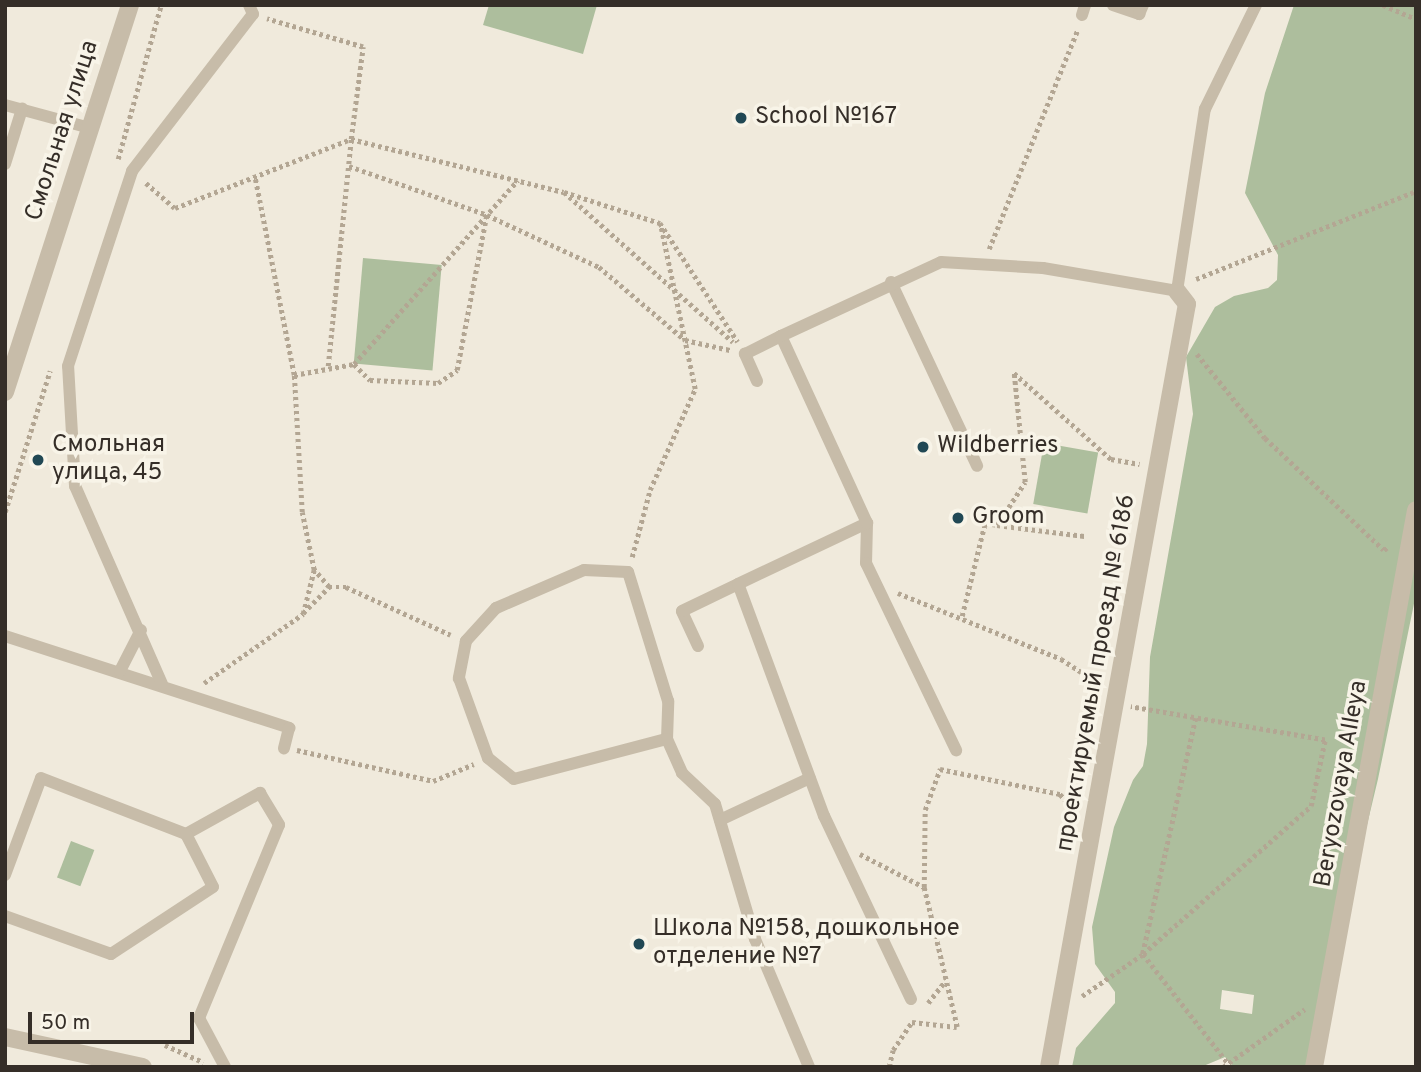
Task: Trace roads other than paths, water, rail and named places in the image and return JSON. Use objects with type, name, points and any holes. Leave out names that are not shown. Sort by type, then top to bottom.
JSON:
[{"type":"street","name":"Смольная улица","points":[[5,392],[130,5]]},
{"type":"street","name":"проектируемый проезд № 6186","points":[[1049,1067],[1182,334],[1182,297]]},
{"type":"street","name":"Beryozovaya Alleya","points":[[1314,1067],[1363,817],[1416,510]]},
{"type":"street","points":[[5,1037],[81,1061],[143,1067]]},
{"type":"lane","points":[[1113,5],[1139,14],[1143,5]]},
{"type":"lane","points":[[757,380],[745,354],[891,282],[941,262],[1043,268],[1182,297],[1205,109],[1256,5]]},
{"type":"lane","points":[[162,684],[141,630],[75,486],[68,366],[132,171],[251,10]]},
{"type":"lane","points":[[5,105],[90,128]]},
{"type":"lane","points":[[5,164],[22,109]]},
{"type":"lane","points":[[891,282],[977,466]]},
{"type":"lane","points":[[781,336],[867,523],[866,564],[956,750]]},
{"type":"lane","points":[[698,646],[682,611],[867,523]]},
{"type":"lane","points":[[667,739],[514,779],[488,758],[459,678],[466,641],[496,608],[584,570],[628,572],[668,701],[667,739],[682,773],[715,804],[755,939],[809,1067]]},
{"type":"lane","points":[[738,584],[836,842],[911,999]]},
{"type":"lane","points":[[120,671],[141,630]]},
{"type":"lane","points":[[5,636],[162,684],[289,728],[284,747]]},
{"type":"lane","points":[[5,875],[41,778],[186,834],[213,887],[111,954],[5,916]]},
{"type":"lane","points":[[720,820],[810,778]]},
{"type":"lane","points":[[186,834],[260,793],[279,825],[199,1018],[225,1067]]},
{"type":"place","name":"School №167","points":[[741,118]]},
{"type":"place","name":"Wildberries","points":[[923,447]]},
{"type":"place","name":"Смольная улица, 45","points":[[38,460]]},
{"type":"place","name":"Groom","points":[[958,518]]},
{"type":"place","name":"Школа №158, дошкольное отделение №7","points":[[639,944]]}]
